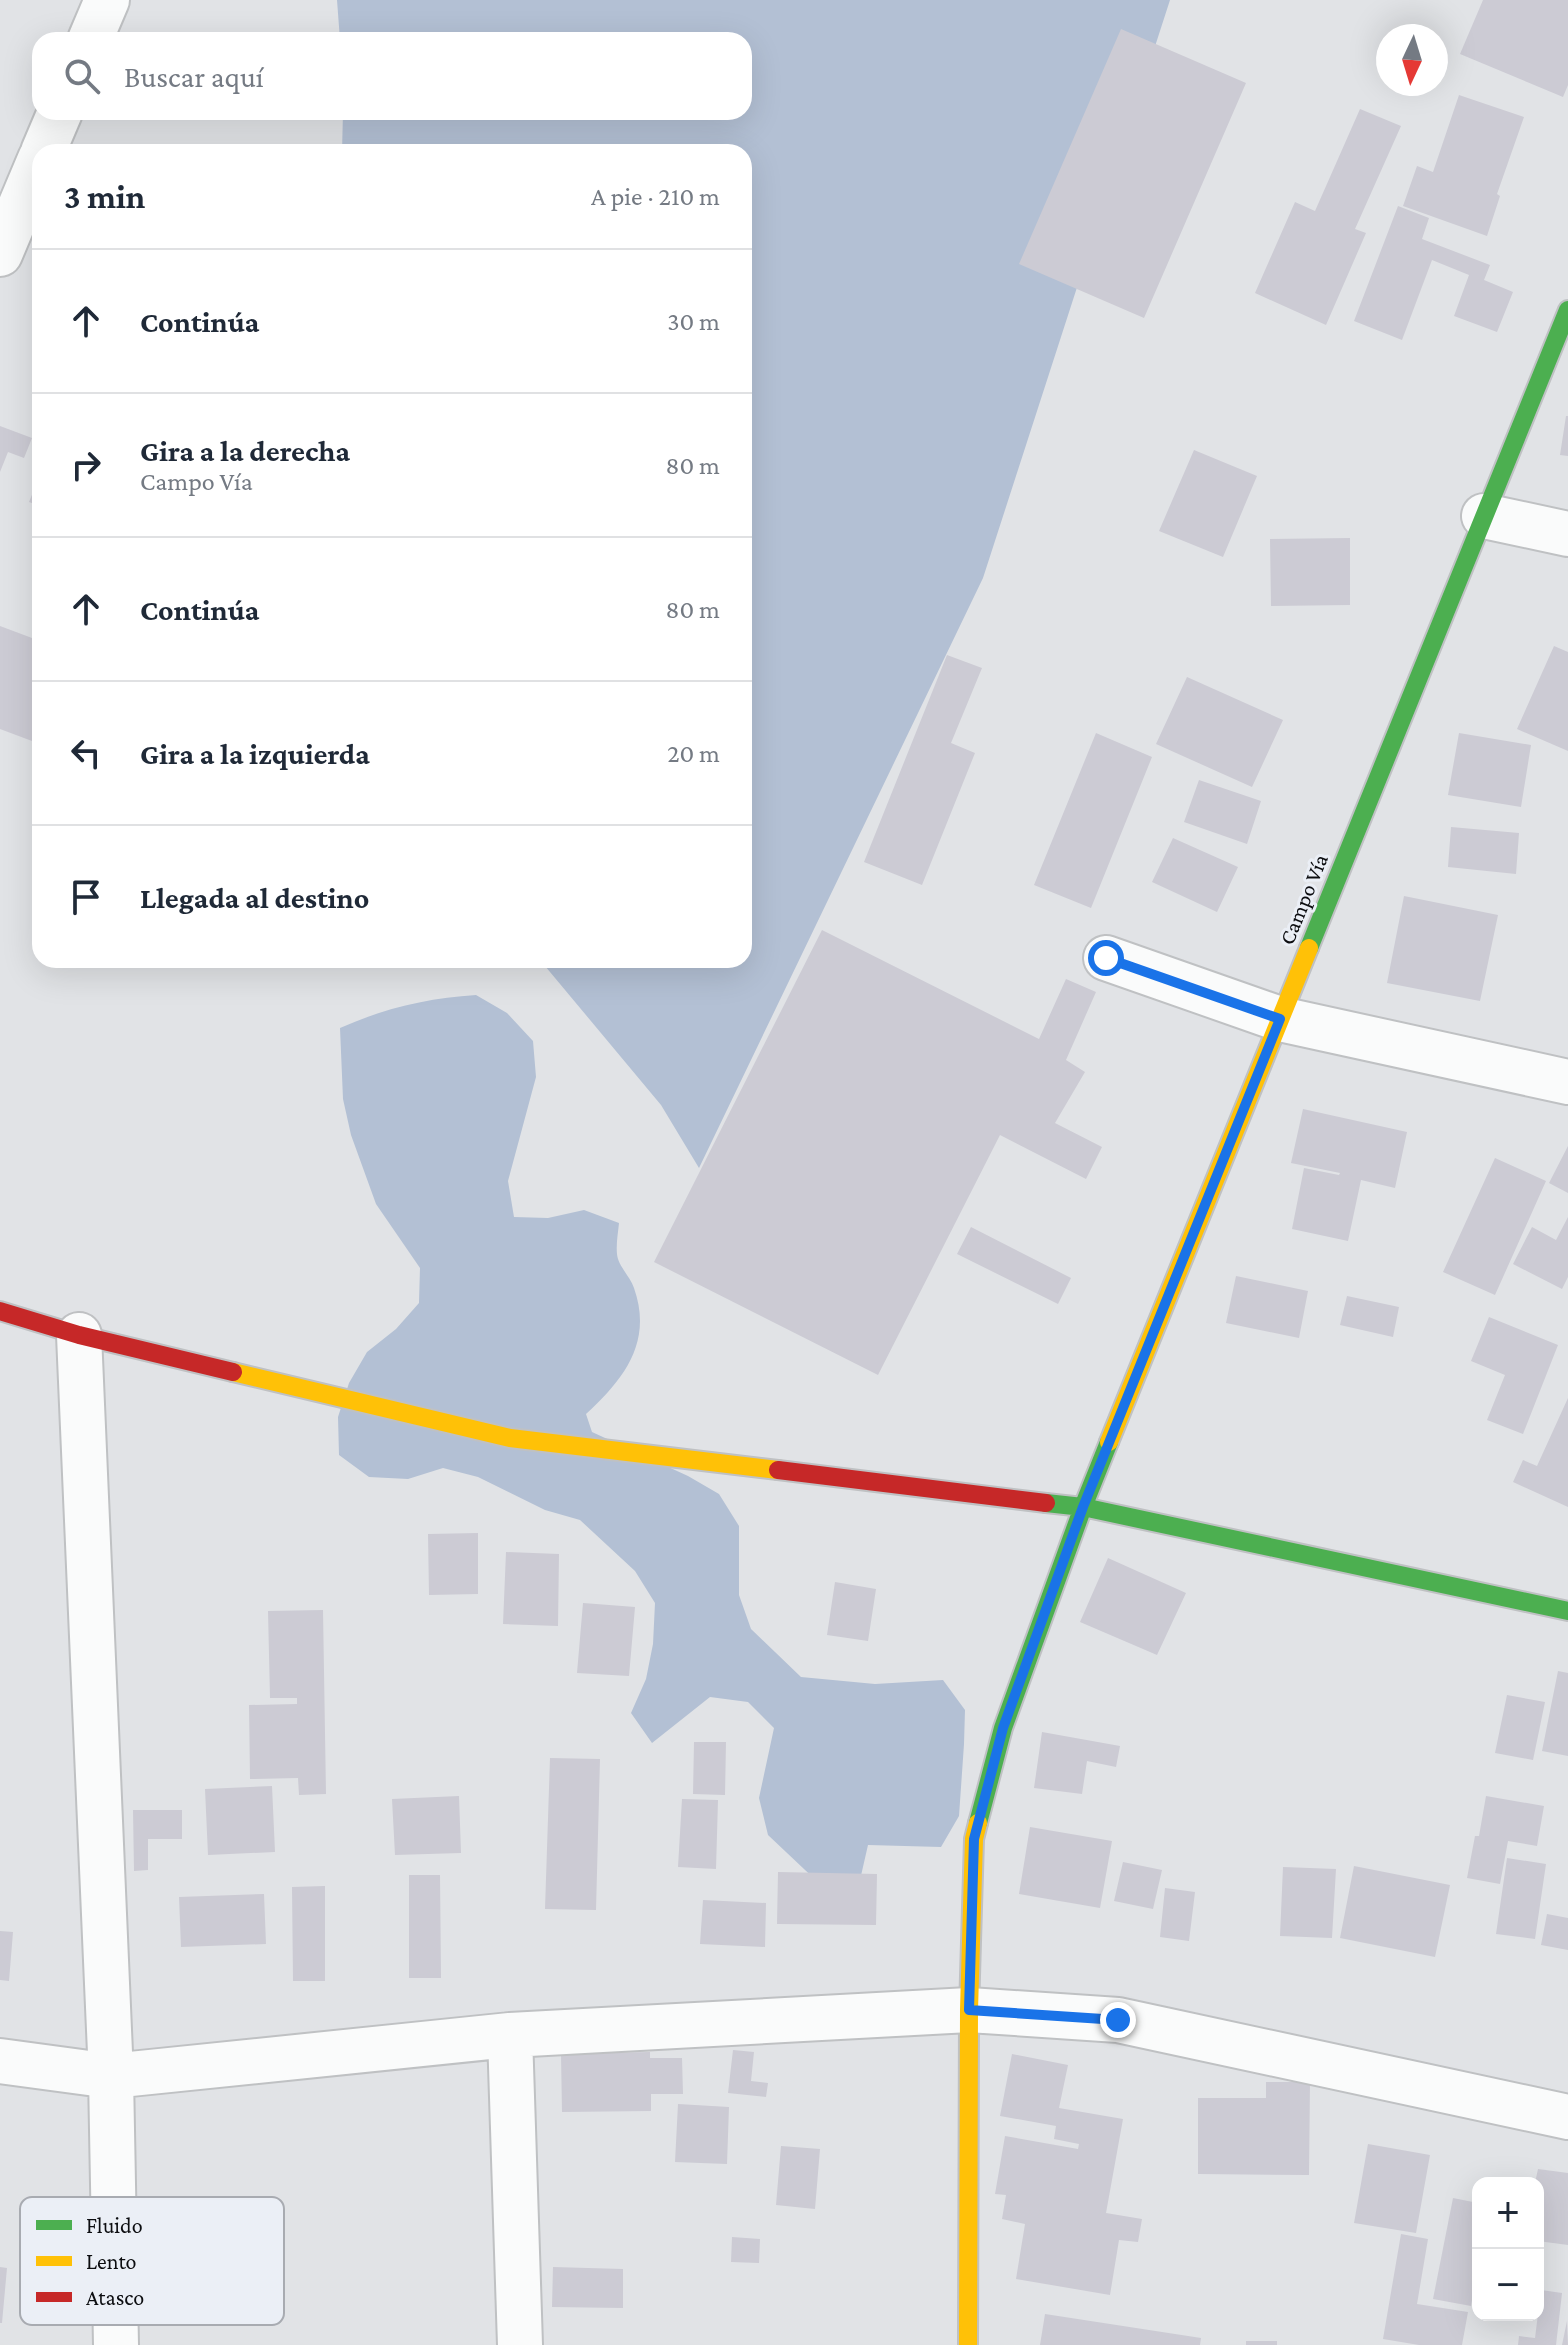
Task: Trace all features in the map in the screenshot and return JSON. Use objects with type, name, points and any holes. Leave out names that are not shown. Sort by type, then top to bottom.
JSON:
[{"type":"street","points":[[93,32],[107,0]]},
{"type":"street","points":[[46,144],[57,120]]},
{"type":"street","points":[[0,254],[32,178]]},
{"type":"street","name":"Campo Vía","points":[[968,2345],[969,2010],[974,1839],[1003,1728],[1083,1507],[1568,310]]},
{"type":"street","points":[[1484,516],[1568,534]]},
{"type":"street","points":[[1106,958],[1280,1019],[1568,1082]]},
{"type":"street","points":[[0,1311],[79,1335],[510,1438],[1083,1507],[1568,1611]]},
{"type":"street","points":[[79,1335],[111,2076],[113,2197]]},
{"type":"street","points":[[0,2061],[111,2076],[510,2035],[969,2010],[1118,2020],[1568,2117]]},
{"type":"street","points":[[510,2035],[520,2345]]},
{"type":"street","points":[[116,2325],[116,2345]]},
{"type":"shaded area","points":[[337,0],[1170,0],[983,578],[699,1168],[661,1105],[547,968],[752,968],[752,144],[342,144],[343,120],[752,120],[752,32],[339,32]]},
{"type":"shaded area","points":[[476,995],[507,1013],[533,1041],[536,1077],[508,1181],[514,1217],[548,1218],[584,1210],[619,1223],[618,1258],[634,1288],[640,1326],[637,1342],[623,1373],[586,1414],[592,1432],[688,1476],[719,1494],[739,1526],[739,1595],[751,1629],[801,1677],[875,1684],[943,1680],[965,1710],[959,1816],[941,1847],[868,1845],[860,1880],[822,1886],[768,1835],[759,1798],[774,1728],[748,1702],[710,1697],[652,1743],[631,1713],[646,1679],[653,1644],[655,1603],[635,1571],[580,1520],[545,1510],[478,1477],[443,1468],[408,1479],[369,1477],[339,1455],[338,1417],[349,1383],[367,1352],[396,1329],[419,1303],[420,1268],[376,1204],[351,1135],[343,1099],[340,1028],[407,1005]]},
{"type":"building","points":[[1483,0],[1568,0],[1568,85],[1563,97],[1460,54]]},
{"type":"building","points":[[1121,29],[1246,83],[1144,318],[1019,264]]},
{"type":"building","points":[[1459,95],[1524,117],[1497,194],[1500,196],[1487,236],[1403,206],[1417,166],[1433,172]]},
{"type":"building","points":[[1360,109],[1401,126],[1355,229],[1366,233],[1326,325],[1255,293],[1295,202],[1315,211]]},
{"type":"building","points":[[1398,206],[1429,218],[1422,239],[1490,265],[1484,280],[1513,292],[1497,332],[1454,316],[1469,275],[1432,260],[1402,340],[1354,321]]},
{"type":"building","points":[[1568,416],[1568,456],[1560,455]]},
{"type":"building","points":[[0,426],[32,438],[24,458],[8,452],[0,472]]},
{"type":"building","points":[[1194,450],[1257,476],[1223,557],[1159,531]]},
{"type":"building","points":[[1350,538],[1350,605],[1271,606],[1270,539]]},
{"type":"building","points":[[0,626],[32,638],[32,741],[0,729]]},
{"type":"building","points":[[1554,646],[1568,652],[1568,751],[1517,729]]},
{"type":"building","points":[[947,655],[982,668],[951,743],[975,753],[922,885],[864,862]]},
{"type":"building","points":[[1187,677],[1283,720],[1252,787],[1156,744]]},
{"type":"building","points":[[1096,733],[1152,757],[1091,908],[1034,885]]},
{"type":"building","points":[[1459,733],[1531,745],[1521,807],[1448,795]]},
{"type":"building","points":[[1199,780],[1261,801],[1247,844],[1184,822]]},
{"type":"building","points":[[1451,827],[1519,833],[1516,874],[1448,867]]},
{"type":"building","points":[[1173,838],[1238,867],[1217,912],[1152,882]]},
{"type":"building","points":[[1404,896],[1498,915],[1480,1001],[1387,983]]},
{"type":"building","points":[[822,930],[1039,1039],[1066,979],[1096,992],[1066,1060],[1085,1072],[1055,1123],[1102,1147],[1086,1179],[1000,1135],[878,1375],[654,1262]]},
{"type":"building","points":[[1303,1109],[1407,1132],[1395,1188],[1361,1180],[1348,1241],[1292,1229],[1304,1168],[1340,1173],[1291,1163]]},
{"type":"building","points":[[1568,1146],[1568,1193],[1549,1183]]},
{"type":"building","points":[[1495,1158],[1546,1181],[1495,1295],[1443,1272]]},
{"type":"building","points":[[1568,1217],[1568,1277],[1562,1289],[1513,1264],[1532,1227],[1556,1240]]},
{"type":"building","points":[[971,1227],[1071,1278],[1058,1304],[957,1254]]},
{"type":"building","points":[[1236,1276],[1308,1291],[1299,1338],[1226,1323]]},
{"type":"building","points":[[1347,1296],[1399,1307],[1393,1337],[1340,1325]]},
{"type":"building","points":[[1489,1317],[1558,1345],[1523,1434],[1487,1420],[1505,1375],[1471,1361]]},
{"type":"building","points":[[1568,1398],[1568,1507],[1513,1482],[1523,1460],[1537,1466]]},
{"type":"building","points":[[478,1533],[478,1594],[429,1595],[428,1534]]},
{"type":"building","points":[[506,1552],[559,1554],[558,1626],[503,1624]]},
{"type":"building","points":[[1108,1558],[1186,1593],[1157,1655],[1080,1622]]},
{"type":"building","points":[[835,1582],[876,1589],[868,1641],[827,1635]]},
{"type":"building","points":[[583,1603],[635,1607],[629,1676],[577,1673]]},
{"type":"building","points":[[323,1610],[326,1794],[299,1795],[298,1778],[250,1779],[249,1705],[297,1704],[297,1698],[270,1698],[268,1611]]},
{"type":"building","points":[[1558,1671],[1568,1673],[1568,1756],[1542,1751]]},
{"type":"building","points":[[1507,1695],[1545,1702],[1533,1760],[1495,1753]]},
{"type":"building","points":[[1042,1732],[1120,1746],[1116,1767],[1087,1761],[1082,1794],[1034,1788]]},
{"type":"building","points":[[694,1742],[726,1742],[725,1795],[693,1794]]},
{"type":"building","points":[[550,1758],[600,1759],[596,1910],[545,1909]]},
{"type":"building","points":[[272,1786],[275,1852],[208,1855],[205,1789]]},
{"type":"building","points":[[459,1796],[461,1853],[395,1855],[392,1799]]},
{"type":"building","points":[[1486,1796],[1544,1806],[1537,1846],[1508,1841],[1500,1884],[1467,1878]]},
{"type":"building","points":[[682,1799],[718,1800],[716,1869],[678,1867]]},
{"type":"building","points":[[133,1810],[182,1810],[182,1839],[148,1839],[148,1870],[134,1871]]},
{"type":"building","points":[[1030,1827],[1112,1841],[1100,1908],[1019,1894]]},
{"type":"building","points":[[1507,1858],[1546,1864],[1535,1939],[1496,1934]]},
{"type":"building","points":[[1123,1862],[1162,1870],[1153,1909],[1114,1901]]},
{"type":"building","points":[[1354,1866],[1450,1885],[1435,1957],[1340,1938]]},
{"type":"building","points":[[1283,1867],[1336,1869],[1332,1938],[1280,1936]]},
{"type":"building","points":[[778,1872],[877,1874],[876,1925],[777,1924]]},
{"type":"building","points":[[409,1875],[440,1875],[441,1978],[409,1978]]},
{"type":"building","points":[[325,1886],[325,1981],[293,1981],[292,1887]]},
{"type":"building","points":[[1165,1888],[1195,1892],[1189,1941],[1160,1937]]},
{"type":"building","points":[[264,1894],[266,1944],[181,1947],[179,1897]]},
{"type":"building","points":[[703,1900],[766,1903],[765,1947],[700,1944]]},
{"type":"building","points":[[1547,1914],[1568,1918],[1568,1950],[1541,1945]]},
{"type":"building","points":[[0,1931],[13,1932],[9,1981],[0,1980]]},
{"type":"building","points":[[733,2050],[754,2052],[751,2081],[768,2083],[766,2097],[728,2093]]},
{"type":"building","points":[[650,2052],[650,2058],[682,2058],[683,2094],[651,2094],[651,2111],[562,2112],[561,2054]]},
{"type":"building","points":[[1012,2054],[1068,2065],[1059,2108],[1123,2119],[1106,2213],[1142,2219],[1138,2242],[1119,2240],[1110,2295],[1016,2279],[1025,2224],[1002,2219],[1006,2195],[995,2194],[1005,2136],[1078,2149],[1079,2144],[1054,2139],[1056,2126],[1000,2116]]},
{"type":"building","points":[[1266,2082],[1310,2082],[1309,2175],[1198,2174],[1198,2098],[1266,2098]]},
{"type":"building","points":[[678,2104],[729,2107],[727,2164],[675,2162]]},
{"type":"building","points":[[1368,2144],[1430,2155],[1416,2233],[1354,2223]]},
{"type":"building","points":[[781,2146],[820,2149],[815,2209],[776,2205]]},
{"type":"building","points":[[1538,2169],[1568,2173],[1568,2245],[1544,2242],[1544,2177],[1536,2177]]},
{"type":"building","points":[[1453,2198],[1472,2202],[1471,2306],[1433,2299]]},
{"type":"building","points":[[1401,2234],[1428,2239],[1417,2304],[1468,2312],[1462,2345],[1419,2345],[1383,2339]]},
{"type":"building","points":[[732,2237],[760,2239],[759,2263],[731,2262]]},
{"type":"building","points":[[0,2267],[7,2268],[2,2323],[0,2323]]},
{"type":"building","points":[[553,2267],[623,2269],[623,2308],[552,2307]]},
{"type":"building","points":[[1544,2290],[1562,2293],[1556,2345],[1518,2345],[1519,2336],[1535,2338],[1537,2321],[1544,2321]]},
{"type":"building","points":[[1045,2314],[1201,2338],[1200,2345],[1040,2345]]},
{"type":"building","points":[[1567,2321],[1568,2345],[1562,2345]]},
{"type":"building","points":[[1246,2341],[1277,2341],[1277,2345],[1246,2345]]},
{"type":"traffic: fast","points":[[1309,948],[1568,310]]},
{"type":"traffic: fast","points":[[978,1823],[1003,1728],[1109,1442]]},
{"type":"traffic: fast","points":[[1046,1503],[1083,1507],[1568,1611]]},
{"type":"traffic: slow","points":[[1109,1442],[1309,948]]},
{"type":"traffic: slow","points":[[233,1372],[510,1438],[778,1470]]},
{"type":"traffic: slow","points":[[968,2345],[969,2010],[974,1839],[978,1823]]},
{"type":"traffic: jam","points":[[0,1311],[79,1335],[233,1372]]},
{"type":"traffic: jam","points":[[778,1470],[1046,1503]]},
{"type":"route","points":[[1106,958],[1280,1019],[1083,1507],[1003,1728],[974,1839],[969,2010],[1118,2020]]}]
